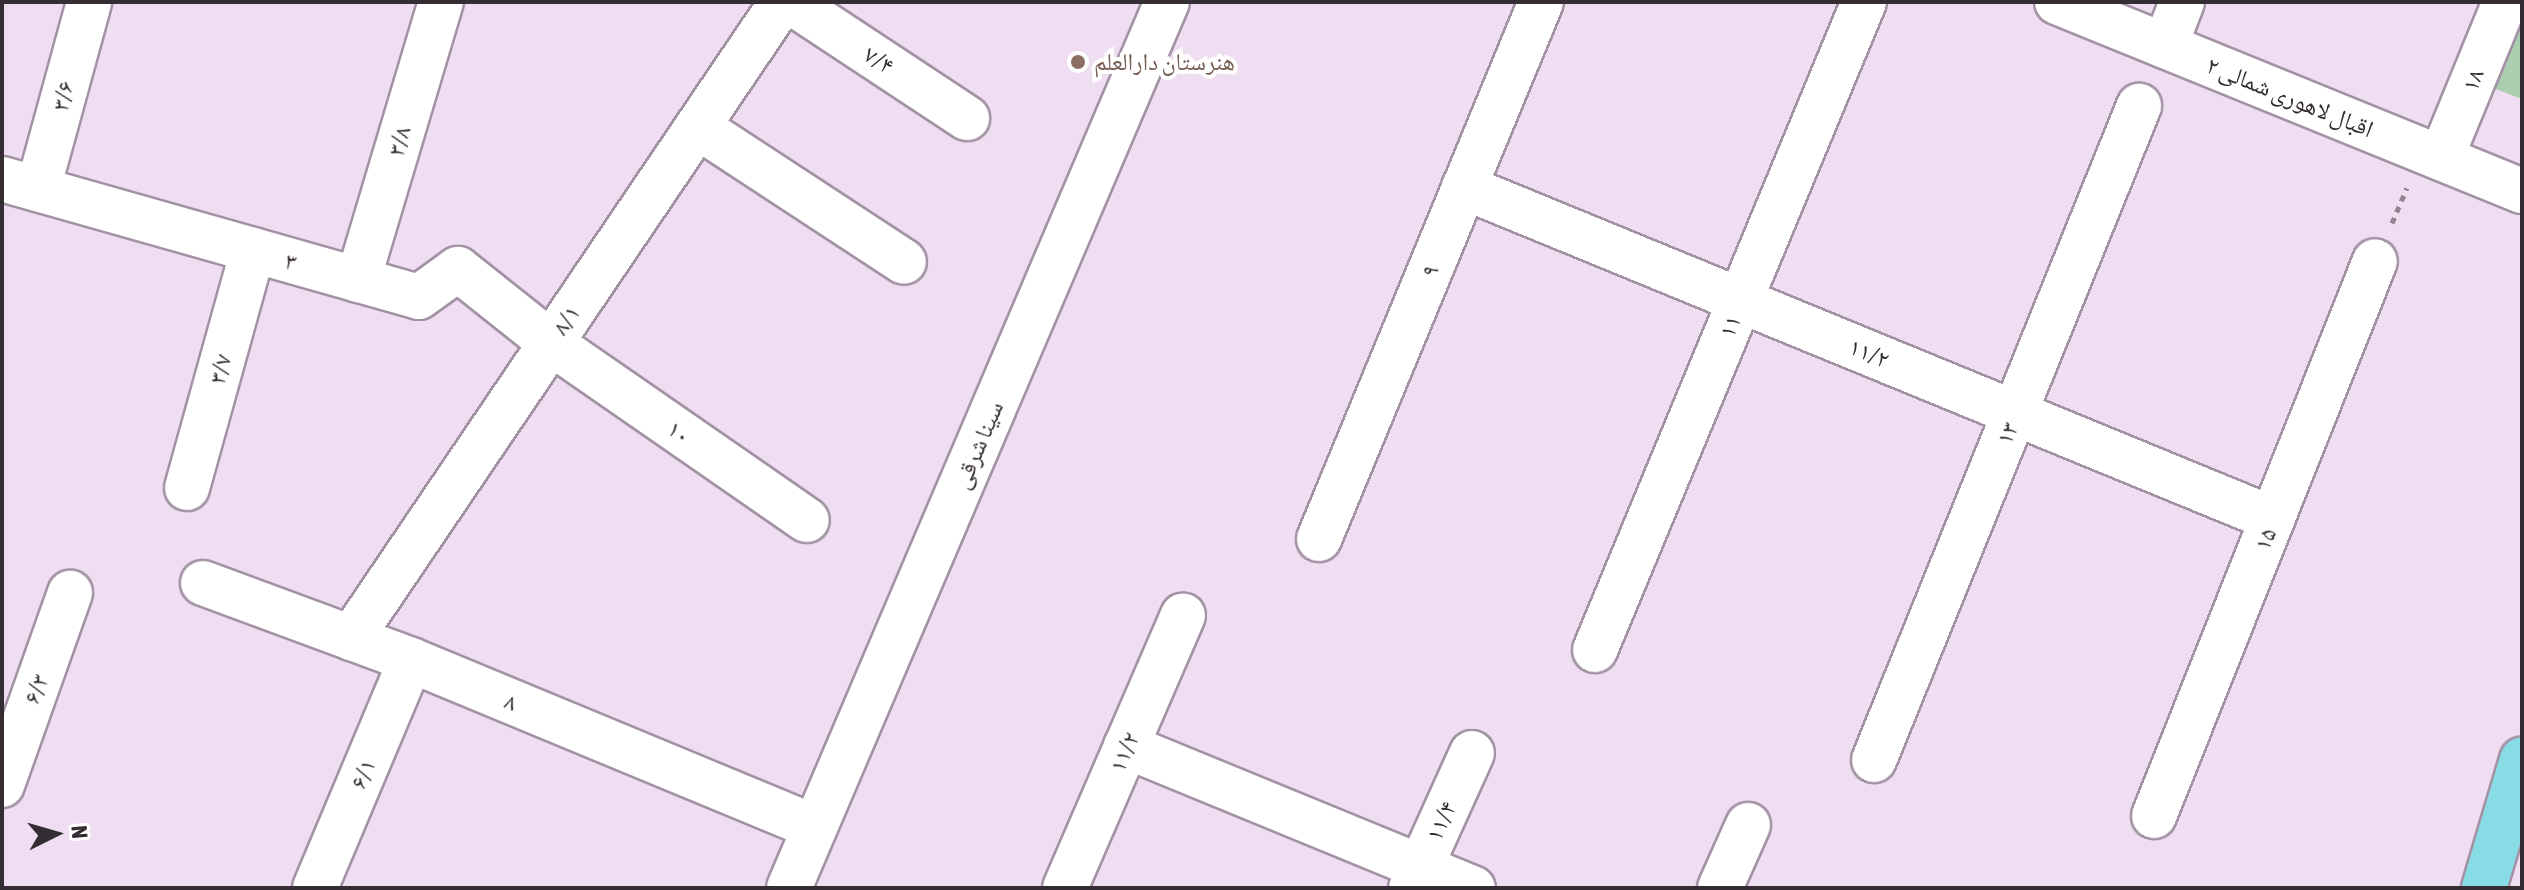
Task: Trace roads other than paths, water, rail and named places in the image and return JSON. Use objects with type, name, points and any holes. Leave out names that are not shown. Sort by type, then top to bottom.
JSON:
[{"type":"main road","points":[[2484,888],[2522,760]]},
{"type":"street","name":"۳/۶","points":[[20,184],[89,2]]},
{"type":"street","name":"۳/۸","points":[[358,280],[441,2]]},
{"type":"street","name":"۸/۱","points":[[351,638],[782,2]]},
{"type":"street","name":"۷/۴","points":[[791,2],[967,118]]},
{"type":"street","name":"سینا شرقی","points":[[789,888],[1167,2]]},
{"type":"street","name":"۹","points":[[1319,539],[1541,2]]},
{"type":"street","name":"۱۱","points":[[1595,650],[1864,2]]},
{"type":"street","name":"اقبال لاهوری شمالی ۲","points":[[2057,2],[2522,191]]},
{"type":"street","points":[[2165,46],[2182,2]]},
{"type":"street","name":"۱۸","points":[[2432,154],[2505,2]]},
{"type":"street","name":"۱۳","points":[[1874,760],[2139,106]]},
{"type":"street","points":[[698,127],[904,262]]},
{"type":"street","name":"۳","points":[[20,184],[419,297],[458,269],[551,343]]},
{"type":"street","name":"۱۱/۲","points":[[1464,187],[2273,519]]},
{"type":"street","name":"۳/۷","points":[[187,488],[253,250]]},
{"type":"street","name":"۱۵","points":[[2154,816],[2375,261]]},
{"type":"street","name":"۱۰","points":[[551,343],[807,520]]},
{"type":"street","name":"۸","points":[[203,583],[411,660],[815,827]]},
{"type":"street","name":"۶/۳","points":[[6,762],[70,593]]},
{"type":"street","name":"۱۱/۲","points":[[1065,888],[1183,615]]},
{"type":"street","name":"۶/۱","points":[[315,888],[411,660]]},
{"type":"street","points":[[1126,746],[1416,877],[1473,888]]},
{"type":"street","name":"۱۱/۴","points":[[1416,877],[1472,753]]},
{"type":"street","points":[[1720,888],[1748,825]]},
{"type":"place","name":"هنرستان دارالعلم","points":[[1078,62]]}]
